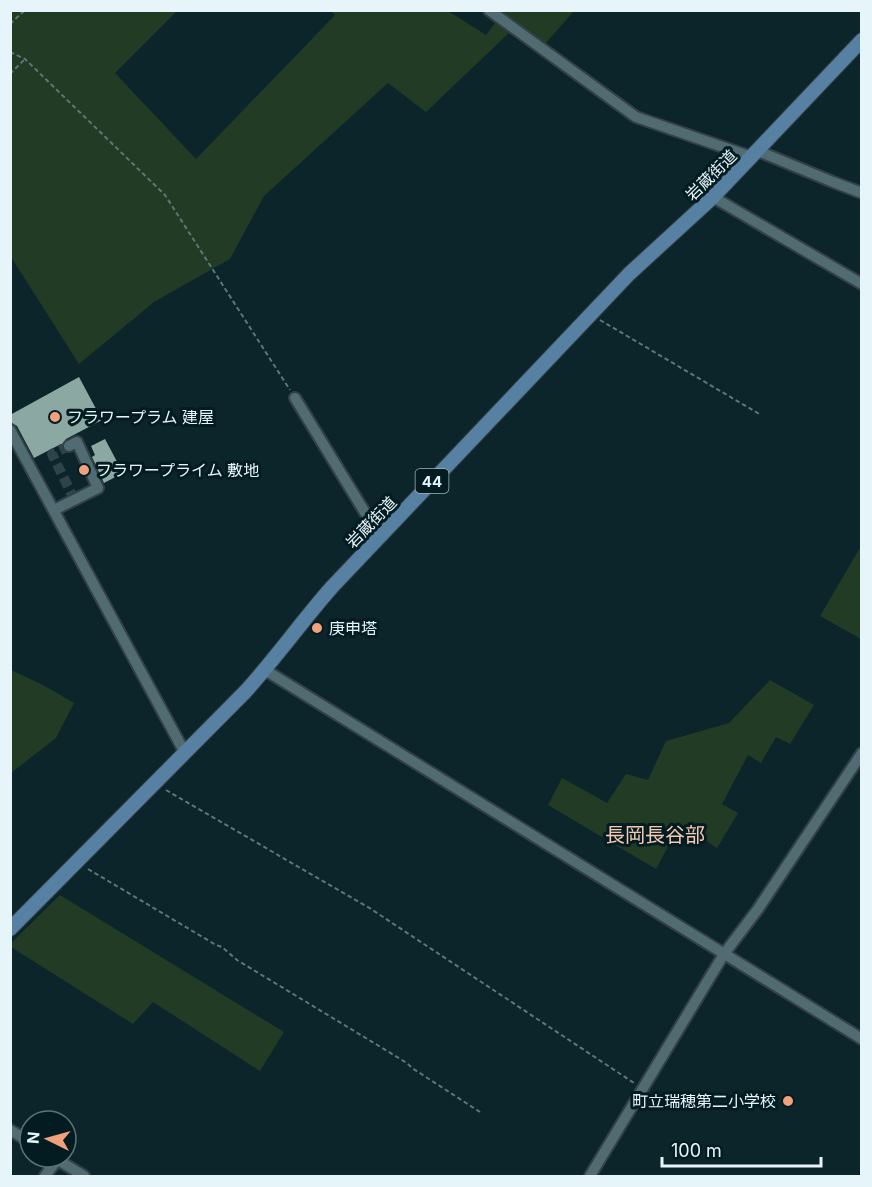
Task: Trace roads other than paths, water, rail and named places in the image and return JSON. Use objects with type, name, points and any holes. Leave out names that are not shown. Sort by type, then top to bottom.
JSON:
[{"type":"main road","name":"岩蔵街道","points":[[10,929],[265,670],[316,605],[629,274],[713,197],[861,40]]},
{"type":"street","points":[[489,10],[636,117],[755,154],[861,193]]},
{"type":"street","points":[[713,197],[861,284]]},
{"type":"street","points":[[295,398],[380,537]]},
{"type":"street","points":[[10,430],[185,753]]},
{"type":"street","points":[[54,510],[98,488],[77,442],[69,446]]},
{"type":"street","points":[[265,670],[861,1039]]},
{"type":"street","points":[[590,1176],[724,954],[758,909],[861,753]]},
{"type":"tunnel","points":[[69,446],[52,454],[74,499]]},
{"type":"place","name":"フラワープラム 建屋","points":[[55,417]]},
{"type":"place","name":"フラワープライム 敷地","points":[[84,470]]},
{"type":"place","name":"庚申塔","points":[[317,628]]},
{"type":"place","name":"町立瑞穂第二小学校","points":[[788,1101]]},
{"type":"district","name":"長岡長谷部","points":[[655,835]]}]
